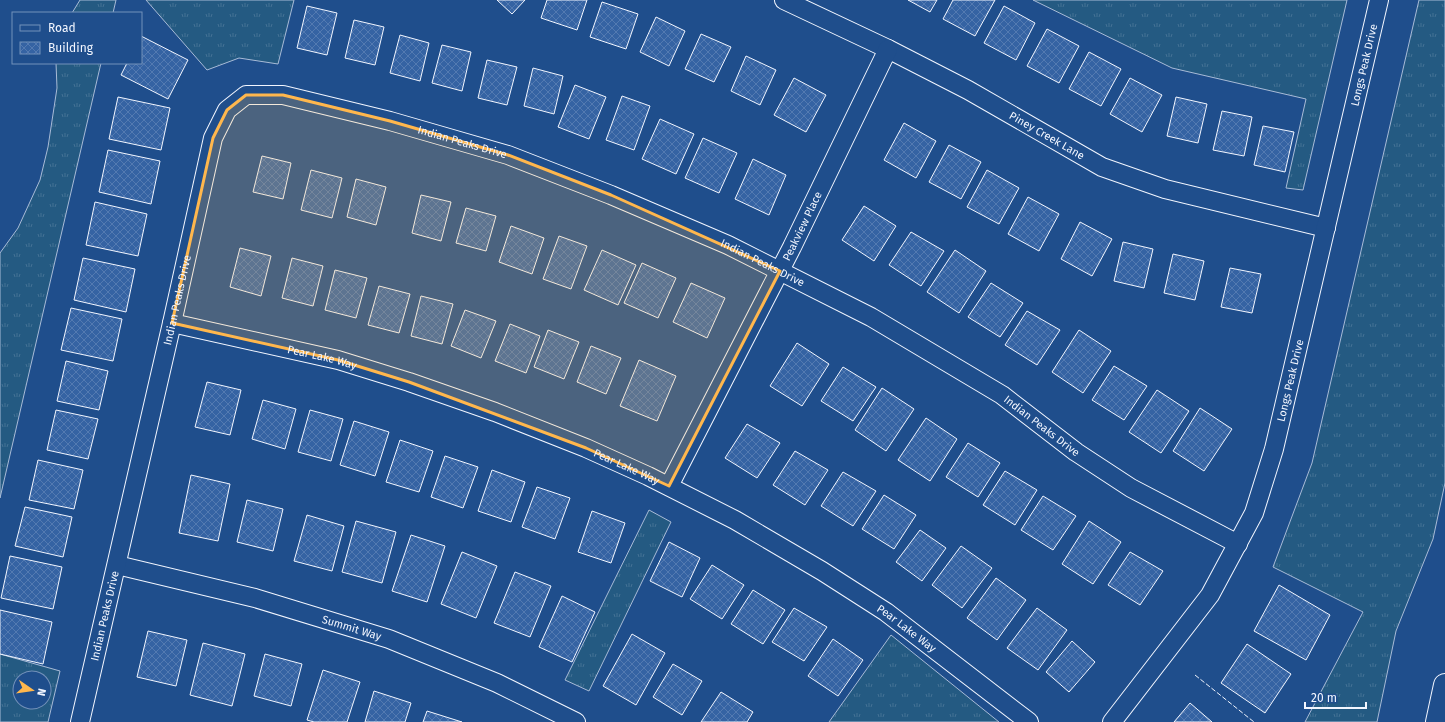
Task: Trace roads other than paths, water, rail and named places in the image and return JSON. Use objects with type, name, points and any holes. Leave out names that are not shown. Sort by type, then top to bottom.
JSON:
[{"type":"main road","points":[[1437,722],[1445,685]]},
{"type":"street","name":"Piney Creek Lane","points":[[784,0],[888,49],[968,90],[1102,167],[1165,190],[1326,228]]},
{"type":"street","name":"Longs Peak Drive","points":[[1112,722],[1210,595],[1254,513],[1274,449],[1380,0]]},
{"type":"street","name":"Peakview Place","points":[[669,486],[780,271],[888,49]]},
{"type":"street","name":"Indian Peaks Drive","points":[[80,722],[117,566],[213,138],[227,110],[246,95],[283,95],[390,121],[508,155],[633,204],[728,245],[870,317],[1002,395],[1076,452],[1131,488],[1238,544]]},
{"type":"street","name":"Pear Lake Way","points":[[172,323],[338,360],[409,382],[495,412],[586,448],[669,486],[735,520],[809,563],[886,612],[1029,722]]},
{"type":"street","name":"Summit Way","points":[[117,566],[255,598],[389,639],[497,683],[576,722]]}]
